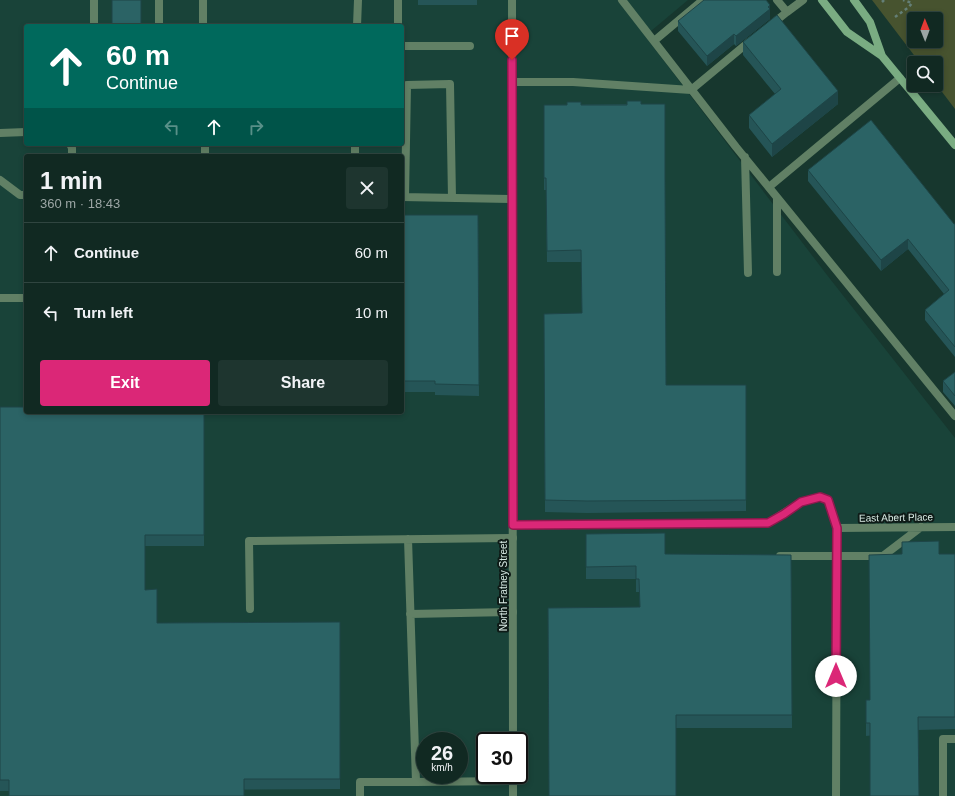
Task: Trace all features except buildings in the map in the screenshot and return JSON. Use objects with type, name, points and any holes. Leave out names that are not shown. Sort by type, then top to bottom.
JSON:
[{"type":"main road","points":[[822,0],[847,32],[882,56],[955,145]]},
{"type":"main road","points":[[854,0],[870,22],[882,56]]},
{"type":"street","points":[[94,0],[94,24]]},
{"type":"street","points":[[159,0],[159,24]]},
{"type":"street","points":[[203,0],[203,24]]},
{"type":"street","points":[[357,24],[358,0]]},
{"type":"street","points":[[398,0],[398,24]]},
{"type":"street","name":"North Fratney Street","points":[[512,0],[513,732]]},
{"type":"street","points":[[622,0],[777,198],[955,416]]},
{"type":"street","points":[[654,41],[703,0]]},
{"type":"street","points":[[777,0],[787,12]]},
{"type":"street","points":[[513,82],[573,82],[691,90],[803,0]]},
{"type":"street","points":[[404,46],[470,46]]},
{"type":"street","points":[[769,187],[900,78]]},
{"type":"street","points":[[404,169],[407,85],[450,84],[452,198]]},
{"type":"street","points":[[0,133],[24,132]]},
{"type":"street","points":[[745,157],[748,273]]},
{"type":"street","points":[[0,180],[20,195],[24,195]]},
{"type":"street","points":[[404,197],[513,199]]},
{"type":"street","points":[[777,198],[778,272]]},
{"type":"street","points":[[0,298],[24,298]]},
{"type":"street","points":[[513,525],[768,523],[801,502],[820,497],[828,500],[837,528],[836,796]]},
{"type":"street","points":[[772,556],[883,556],[921,527]]},
{"type":"street","name":"East Abert Place","points":[[837,528],[955,527]]},
{"type":"street","points":[[250,609],[249,541],[513,538]]},
{"type":"street","points":[[360,796],[360,782],[416,782],[408,539]]},
{"type":"street","points":[[410,614],[513,612]]},
{"type":"street","points":[[943,796],[943,739],[955,739]]},
{"type":"street","points":[[513,784],[513,796]]},
{"type":"path","points":[[903,0],[912,3]]},
{"type":"path","points":[[895,17],[909,7],[915,0]]},
{"type":"shaded area","points":[[0,0],[688,0],[645,36],[827,275],[955,438],[955,796],[0,796]]},
{"type":"green space","points":[[872,0],[955,0],[955,109],[942,92],[943,56],[915,56],[909,48],[943,48],[943,12],[907,12],[907,46]]},
{"type":"route","points":[[512,60],[513,525],[768,523],[801,502],[820,497],[828,500],[837,528],[836,676]]}]
